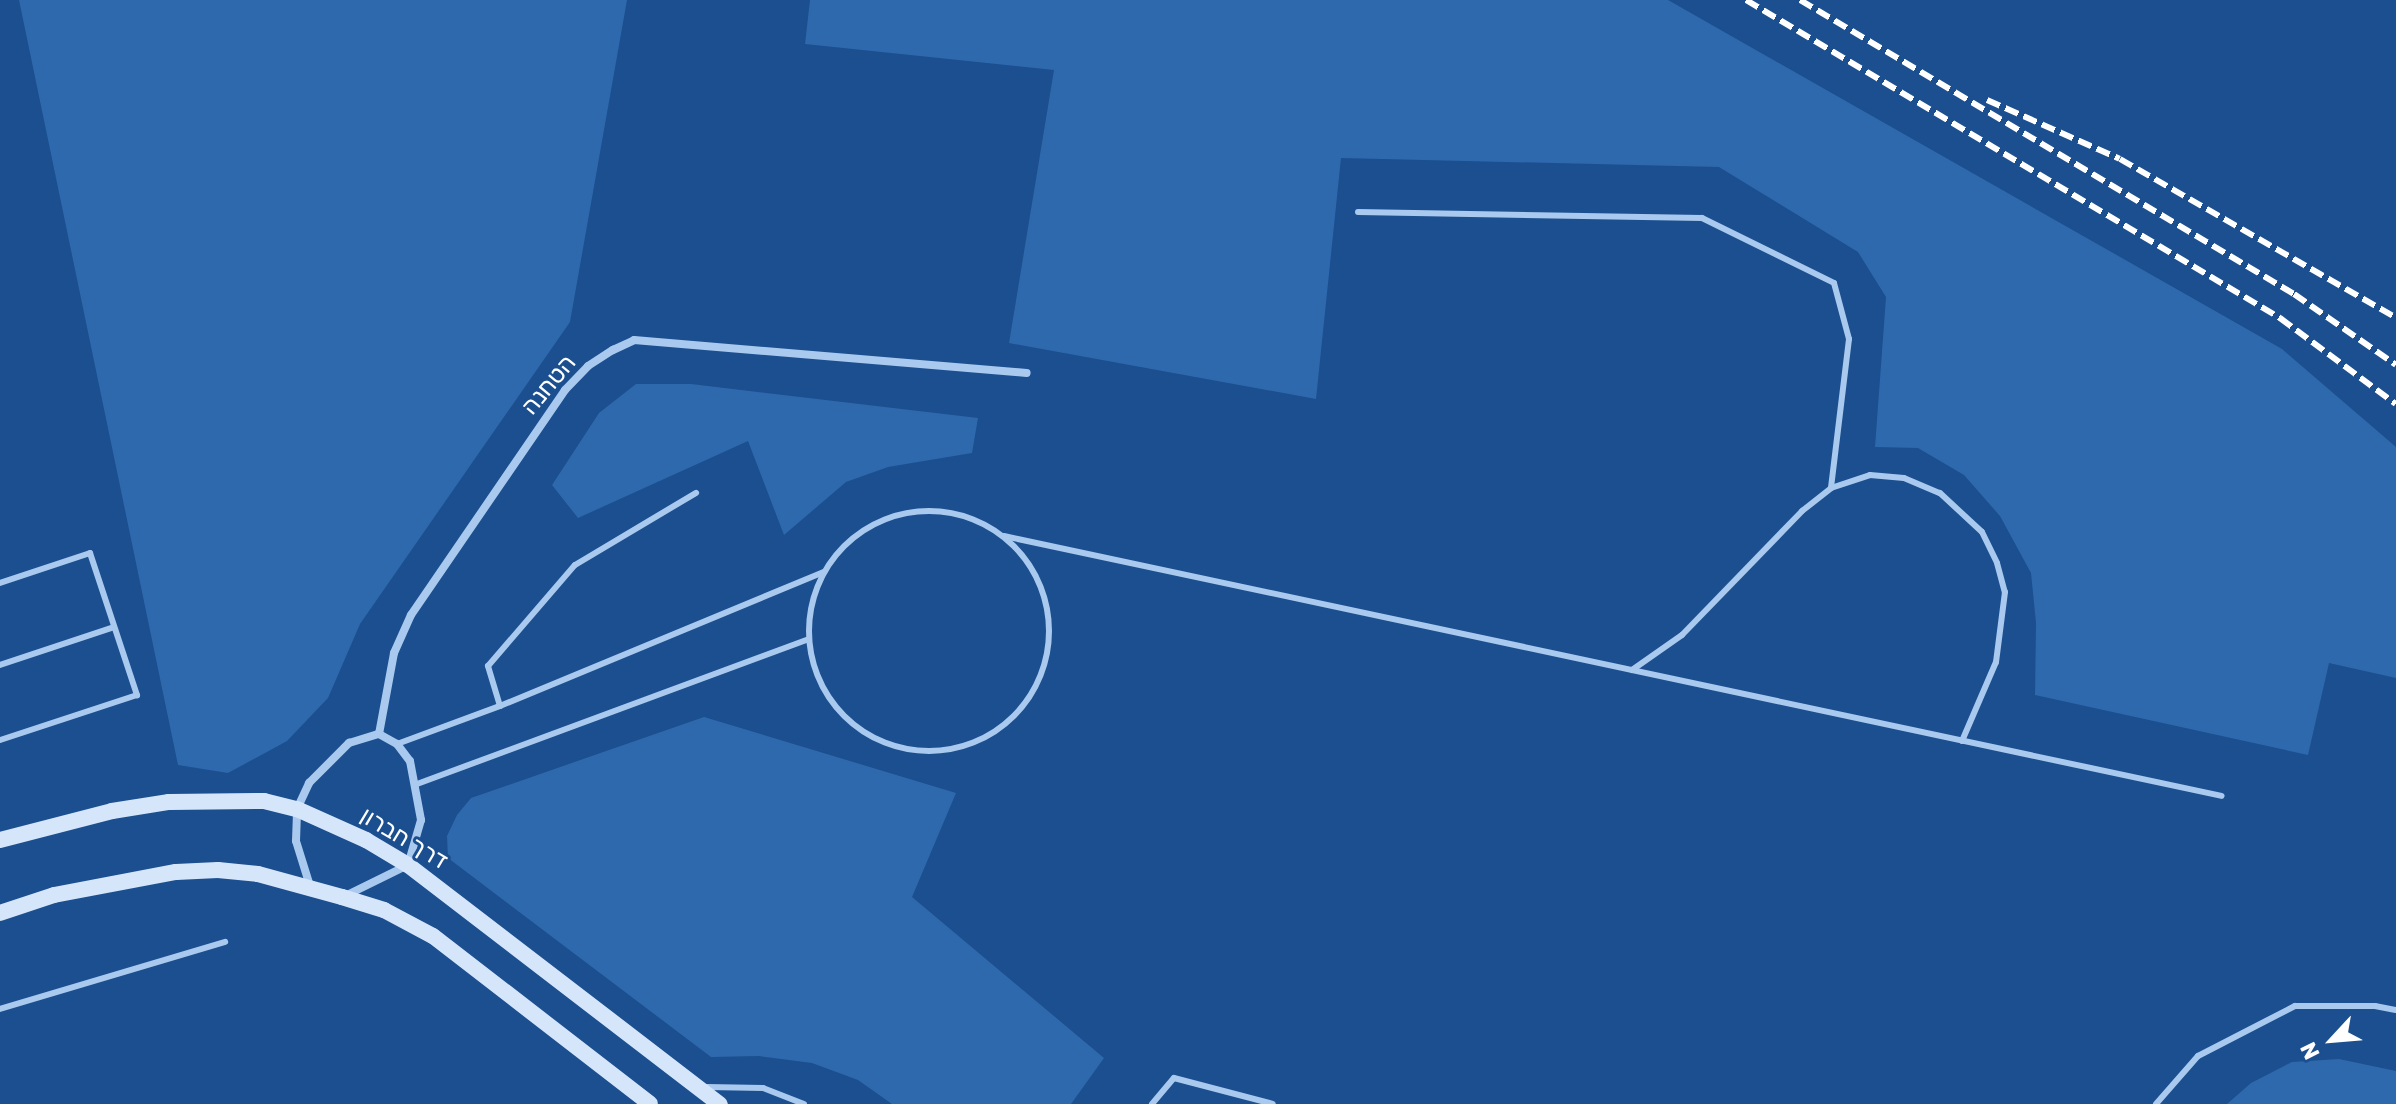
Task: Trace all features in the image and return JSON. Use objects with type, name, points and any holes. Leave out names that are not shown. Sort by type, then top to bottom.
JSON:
[{"type":"street","name":"הטחנה","points":[[379,734],[394,653],[411,615],[565,390],[588,366],[613,350],[634,340],[1027,373]]},
{"type":"street","points":[[311,888],[296,841],[297,809],[309,783],[325,764],[349,743],[379,734],[397,744],[410,761],[417,784],[421,820],[408,865],[342,897]]},
{"type":"street","name":"דרך חברון","points":[[0,840],[112,811],[169,802],[264,801],[297,809],[366,840],[408,865],[720,1104]]},
{"type":"street","points":[[0,913],[54,895],[176,872],[218,870],[258,874],[342,897],[384,910],[433,936],[650,1104]]},
{"type":"lane","points":[[1358,212],[1702,218],[1834,283],[1849,339],[1831,488]]},
{"type":"lane","points":[[1632,670],[1682,635],[1802,511],[1831,488],[1870,475],[1904,478],[1940,493],[1982,532],[1997,563],[2005,592],[2003,629],[1996,662],[1962,741]]},
{"type":"lane","points":[[500,706],[488,666],[575,565],[696,493]]},
{"type":"lane","points":[[1004,536],[1041,584],[1051,625],[1038,684],[1018,714],[985,740],[953,750],[911,751],[880,742],[845,718],[819,681],[809,639],[810,611],[824,572],[837,553],[869,526],[913,511],[955,513],[1004,536],[2222,796]]},
{"type":"lane","points":[[0,583],[90,553],[137,695],[0,740]]},
{"type":"lane","points":[[397,744],[500,706],[824,572]]},
{"type":"lane","points":[[0,665],[114,627]]},
{"type":"lane","points":[[417,784],[809,639]]},
{"type":"lane","points":[[0,1009],[225,942]]},
{"type":"lane","points":[[2156,1104],[2198,1056],[2295,1006],[2332,1004],[2396,1010]]},
{"type":"lane","points":[[1152,1104],[1174,1078],[1273,1104]]},
{"type":"lane","points":[[699,1087],[763,1088],[804,1104]]},
{"type":"shaded area","points":[[19,0],[627,0],[570,322],[360,624],[328,698],[287,741],[228,773],[178,765]]},
{"type":"shaded area","points":[[810,0],[1668,0],[2282,349],[2396,447],[2396,678],[2329,663],[2308,755],[2035,695],[2036,623],[2031,573],[2000,516],[1964,475],[1918,448],[1875,447],[1886,297],[1858,252],[1719,167],[1341,158],[1316,399],[1009,343],[1054,70],[805,44]]},
{"type":"shaded area","points":[[636,384],[691,384],[978,418],[972,453],[888,467],[846,482],[784,535],[748,441],[578,518],[552,485],[599,413]]},
{"type":"shaded area","points":[[704,717],[956,793],[912,897],[1104,1058],[1071,1104],[892,1104],[858,1080],[812,1063],[759,1056],[711,1057],[448,858],[447,836],[457,815],[471,798]]},
{"type":"shaded area","points":[[2339,1059],[2396,1071],[2396,1104],[2227,1104],[2251,1083],[2292,1062]]},
{"type":"railway","points":[[1746,0],[2280,318],[2396,404]]},
{"type":"railway","points":[[1800,0],[2294,294],[2396,365]]},
{"type":"railway","points":[[1987,100],[2120,159],[2396,318]]}]
